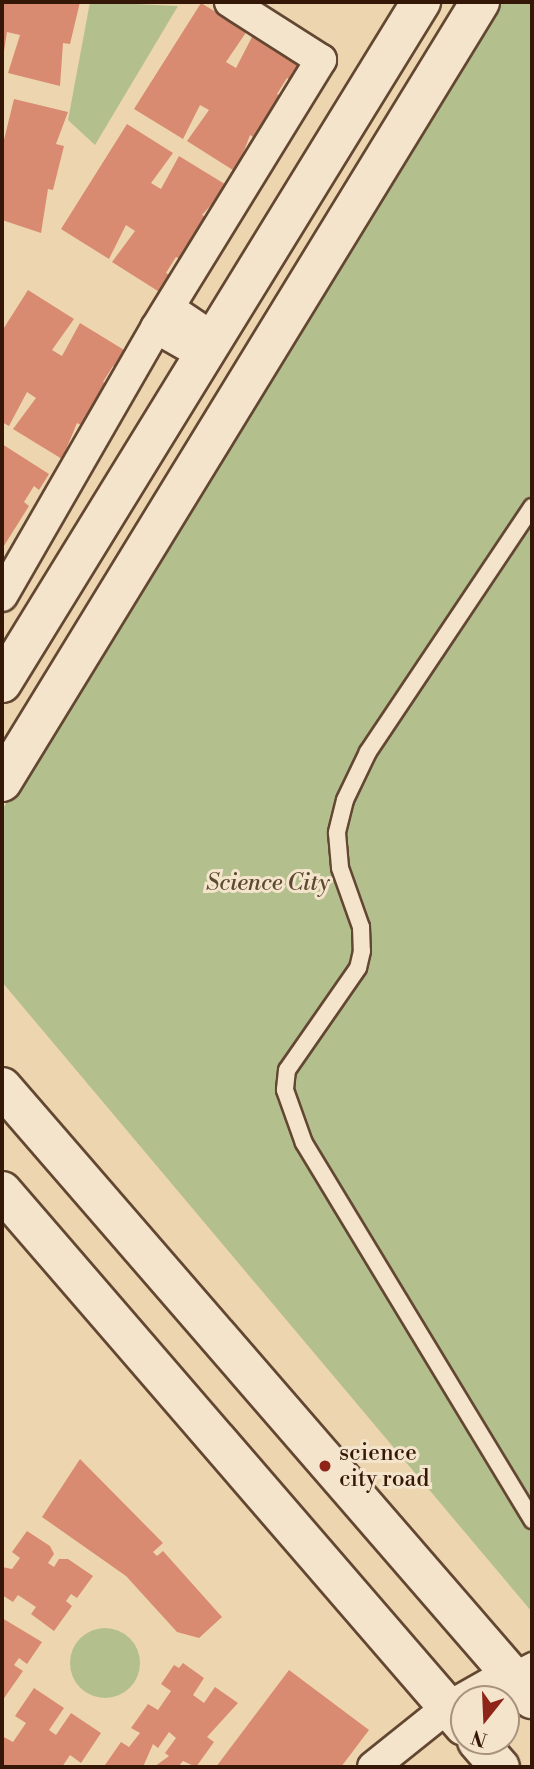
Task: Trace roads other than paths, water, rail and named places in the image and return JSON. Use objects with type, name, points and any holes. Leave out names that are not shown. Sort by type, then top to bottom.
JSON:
[{"type":"street","points":[[2,596],[163,318],[320,61],[230,2]]},
{"type":"street","points":[[2,683],[421,2]]},
{"type":"street","points":[[2,782],[480,2]]},
{"type":"street","points":[[246,287],[288,316]]},
{"type":"street","points":[[163,318],[210,347]]},
{"type":"street","points":[[2,1087],[525,1677]]},
{"type":"street","points":[[2,1191],[450,1709]]},
{"type":"street","points":[[373,1767],[450,1720]]},
{"type":"lane","points":[[532,507],[368,752],[345,800],[337,833],[340,868],[361,928],[362,951],[358,968],[327,1017],[292,1060],[285,1090],[304,1143],[532,1520]]},
{"type":"place","name":"science city road","points":[[325,1466]]},
{"type":"park label","name":"Science City","points":[[268,883]]}]
